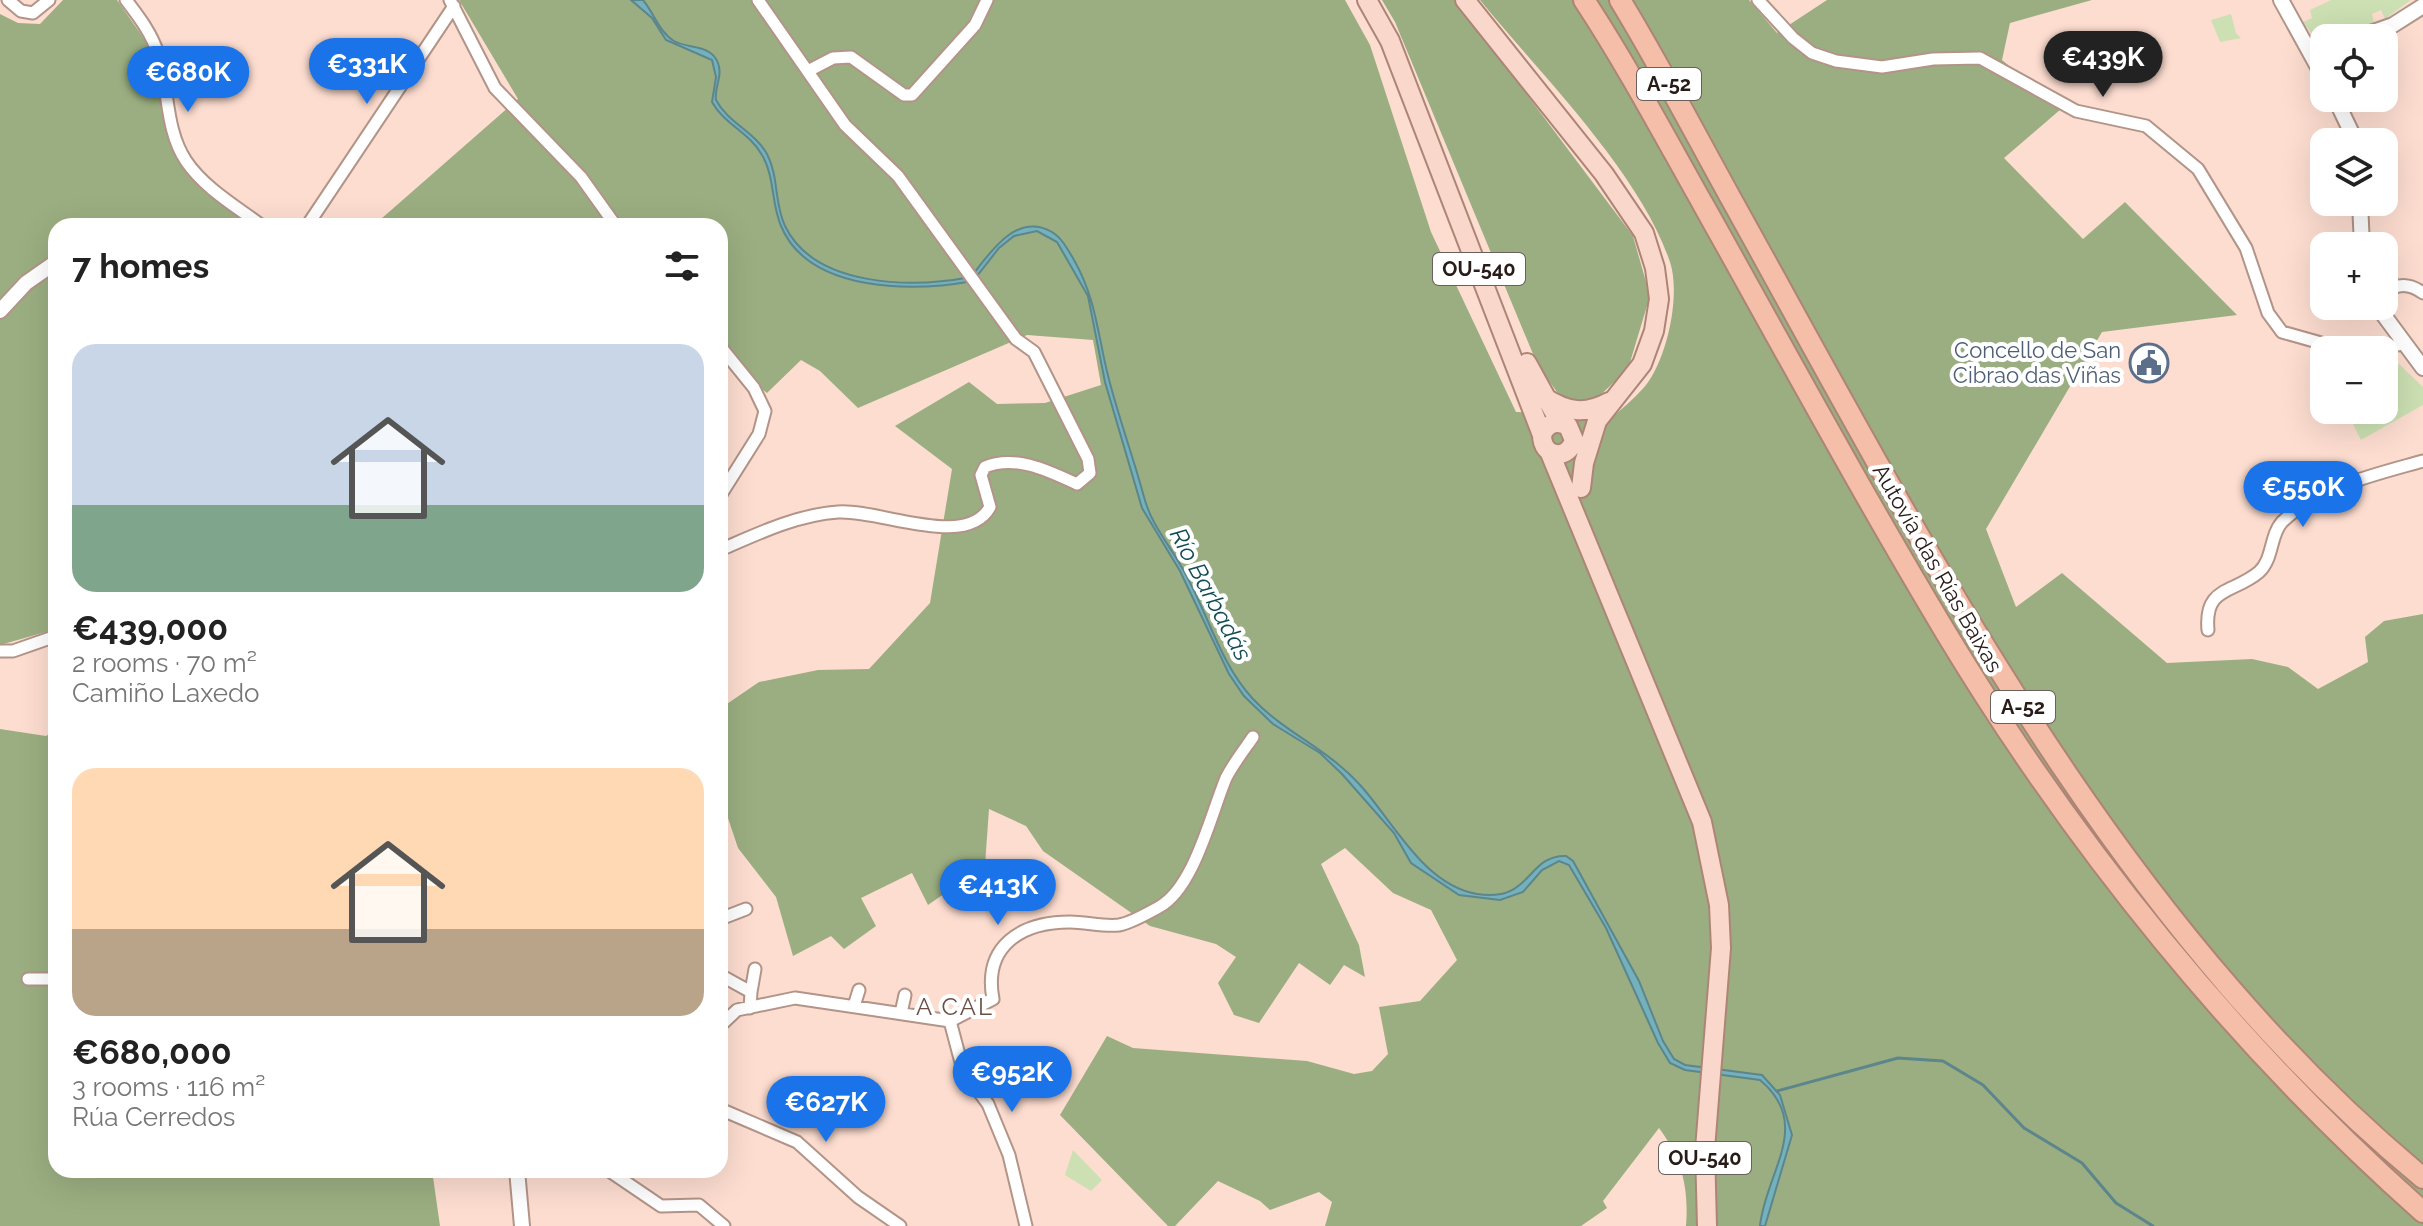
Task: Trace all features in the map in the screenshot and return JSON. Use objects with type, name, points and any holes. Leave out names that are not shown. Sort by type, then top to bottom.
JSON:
[{"type":"highway","points":[[1575,0],[1665,138]]},
{"type":"highway","name":"Autovía das Rías Baixas","points":[[1584,0],[1917,584],[2046,786],[2142,914],[2232,1020],[2366,1159],[2423,1212]]},
{"type":"highway","name":"Autovía das Rías Baixas","points":[[1620,0],[1921,540],[2071,779],[2152,891],[2241,1000],[2305,1069],[2423,1178]]},
{"type":"main road","name":"OU-540","points":[[1367,0],[1390,41],[1542,435]]},
{"type":"main road","points":[[1465,0],[1604,174],[1644,233],[1657,284],[1654,331],[1642,364],[1615,399],[1594,416],[1572,447],[1561,455],[1550,453],[1543,445],[1542,435],[1548,426],[1594,416]]},
{"type":"main road","points":[[1415,104],[1444,156],[1543,396],[1574,434],[1572,447],[1581,488],[1624,607],[1644,676]]},
{"type":"main road","points":[[1543,396],[1559,407],[1594,416]]},
{"type":"main road","points":[[1581,488],[1594,416]]},
{"type":"main road","name":"OU-540","points":[[1550,453],[1702,822],[1719,905],[1717,1014],[1705,1149],[1707,1226]]},
{"type":"street","points":[[8,0],[21,11],[33,13],[49,0]]},
{"type":"street","points":[[126,0],[145,25],[158,53],[174,138],[186,161],[203,180],[252,218]]},
{"type":"street","points":[[728,547],[806,517],[840,512],[865,513],[946,529],[974,525],[990,507],[981,475],[985,467],[998,462],[1018,463],[1077,484],[1090,473],[1088,459],[1034,352],[1016,339],[898,176],[845,125],[782,39],[758,0]]},
{"type":"street","points":[[808,71],[833,58],[851,57],[904,95],[912,95],[975,25],[987,0]]},
{"type":"street","points":[[1758,0],[1793,38],[1812,53],[1836,61],[1882,67],[1933,59],[1980,58],[2076,111],[2146,126],[2198,169],[2246,248],[2268,313],[2282,332],[2310,340]]},
{"type":"street","points":[[2281,0],[2310,42]]},
{"type":"street","points":[[312,218],[452,3]]},
{"type":"street","points":[[452,3],[495,88],[581,177],[610,218]]},
{"type":"street","points":[[2395,24],[2423,6]]},
{"type":"street","points":[[0,311],[26,283],[48,268]]},
{"type":"street","points":[[2398,285],[2413,286],[2423,293]]},
{"type":"street","points":[[2386,320],[2423,368]]},
{"type":"street","points":[[2398,345],[2402,344]]},
{"type":"street","points":[[728,356],[754,388],[765,411],[759,434],[728,483]]},
{"type":"street","points":[[2208,630],[2207,609],[2213,599],[2264,567],[2280,524],[2316,500],[2369,476],[2423,461]]},
{"type":"street","points":[[0,651],[13,651],[48,639]]},
{"type":"street","points":[[728,1018],[737,1010],[799,998],[950,1021],[993,999],[991,981],[995,956],[1007,943],[1028,929],[1069,922],[1120,925],[1162,906],[1184,881],[1227,775],[1253,737]]},
{"type":"street","points":[[728,916],[746,909]]},
{"type":"street","points":[[750,1008],[755,969]]},
{"type":"street","points":[[28,979],[48,979]]},
{"type":"street","points":[[728,979],[751,992]]},
{"type":"street","points":[[854,1006],[859,990]]},
{"type":"street","points":[[901,1013],[905,995]]},
{"type":"street","points":[[950,1021],[963,1070],[988,1104],[1009,1155],[1026,1226]]},
{"type":"street","points":[[728,1112],[797,1142],[858,1197],[900,1226]]},
{"type":"street","points":[[518,1178],[522,1226]]},
{"type":"street","points":[[620,1178],[661,1206],[699,1205],[724,1226]]},
{"type":"green space","points":[[63,0],[117,0],[145,40],[173,102],[191,178],[244,218],[48,218],[48,631],[0,645],[0,14],[18,23],[40,24]]},
{"type":"green space","points":[[459,0],[1345,0],[1370,45],[1431,232],[1516,412],[1615,415],[1646,385],[1666,343],[1674,291],[1670,262],[1636,193],[1612,159],[1480,0],[1749,0],[1777,33],[1827,0],[2092,0],[2010,23],[2002,60],[2061,109],[2004,158],[2083,239],[2125,202],[2237,315],[2102,332],[1986,529],[2016,607],[2062,573],[2167,663],[2252,659],[2288,667],[2318,689],[2368,662],[2365,637],[2384,621],[2423,614],[2423,1226],[1686,1226],[1682,1174],[1659,1128],[1603,1201],[1607,1208],[1581,1226],[1325,1226],[1332,1202],[1319,1192],[1270,1210],[1260,1201],[1218,1181],[1175,1226],[1168,1226],[1060,1115],[1107,1036],[1133,1048],[1307,1061],[1354,1074],[1372,1071],[1388,1054],[1379,1007],[1420,1001],[1457,960],[1431,910],[1393,893],[1345,848],[1321,864],[1359,945],[1365,977],[1344,965],[1330,985],[1299,963],[1259,1023],[1234,1015],[1218,983],[1236,957],[1216,944],[1150,926],[1043,851],[1026,826],[989,809],[985,865],[928,905],[912,873],[861,898],[876,926],[844,949],[831,936],[793,956],[776,897],[738,848],[728,818],[728,703],[759,682],[818,670],[869,669],[930,603],[952,469],[895,426],[969,382],[997,404],[1045,403],[1101,385],[1093,340],[1027,335],[858,408],[820,371],[801,360],[767,393],[728,362],[728,218],[382,218],[518,99]]},
{"type":"green space","points":[[1382,0],[1456,0],[1633,236],[1650,296],[1628,369],[1594,401],[1574,403],[1557,392],[1538,366],[1395,22]]},
{"type":"green space","points":[[2331,0],[2411,0],[2385,19],[2381,10],[2372,14],[2374,23],[2371,24],[2310,24],[2310,32],[2303,22],[2312,18],[2310,10]]},
{"type":"green space","points":[[2231,14],[2236,33],[2241,38],[2220,42],[2211,20]]},
{"type":"green space","points":[[2398,364],[2423,387],[2423,405],[2398,419]]},
{"type":"green space","points":[[2353,424],[2389,424],[2361,440]]},
{"type":"green space","points":[[0,729],[48,735],[48,1178],[433,1178],[440,1226],[0,1226]]},
{"type":"green space","points":[[1073,1150],[1102,1180],[1091,1191],[1065,1175]]},
{"type":"water","points":[[631,0],[643,0],[664,33],[674,41],[705,50],[715,57],[720,73],[716,100],[727,115],[762,146],[771,163],[785,226],[799,246],[819,262],[868,279],[948,281],[971,277],[995,247],[1015,231],[1039,227],[1059,238],[1074,260],[1088,291],[1111,387],[1147,507],[1241,684],[1265,711],[1348,773],[1426,866],[1441,879],[1477,894],[1495,895],[1519,886],[1543,863],[1553,858],[1566,856],[1573,861],[1639,981],[1663,1041],[1674,1059],[1685,1065],[1762,1075],[1780,1095],[1792,1135],[1765,1226],[1760,1226],[1764,1206],[1785,1132],[1783,1114],[1776,1097],[1760,1080],[1685,1070],[1670,1063],[1606,928],[1569,865],[1559,861],[1542,870],[1523,892],[1500,900],[1459,895],[1411,863],[1394,833],[1320,753],[1273,724],[1244,696],[1229,674],[1180,571],[1142,508],[1105,382],[1088,296],[1057,242],[1037,231],[1014,236],[999,248],[973,281],[949,285],[865,283],[838,276],[814,264],[795,248],[781,226],[769,172],[757,147],[712,102],[716,77],[712,60],[666,40],[652,18]]},
{"type":"waterway","points":[[1777,1091],[1898,1058],[1943,1061],[1983,1085],[2024,1128],[2082,1163],[2116,1203],[2153,1226]]},
{"type":"place","name":"Concello de San Cibrao das Viñas","points":[[2149,363]]},
{"type":"district","name":"A CAL","points":[[955,1006]]},
{"type":"water label","name":"Río Barbadás","points":[[1211,594]]}]
